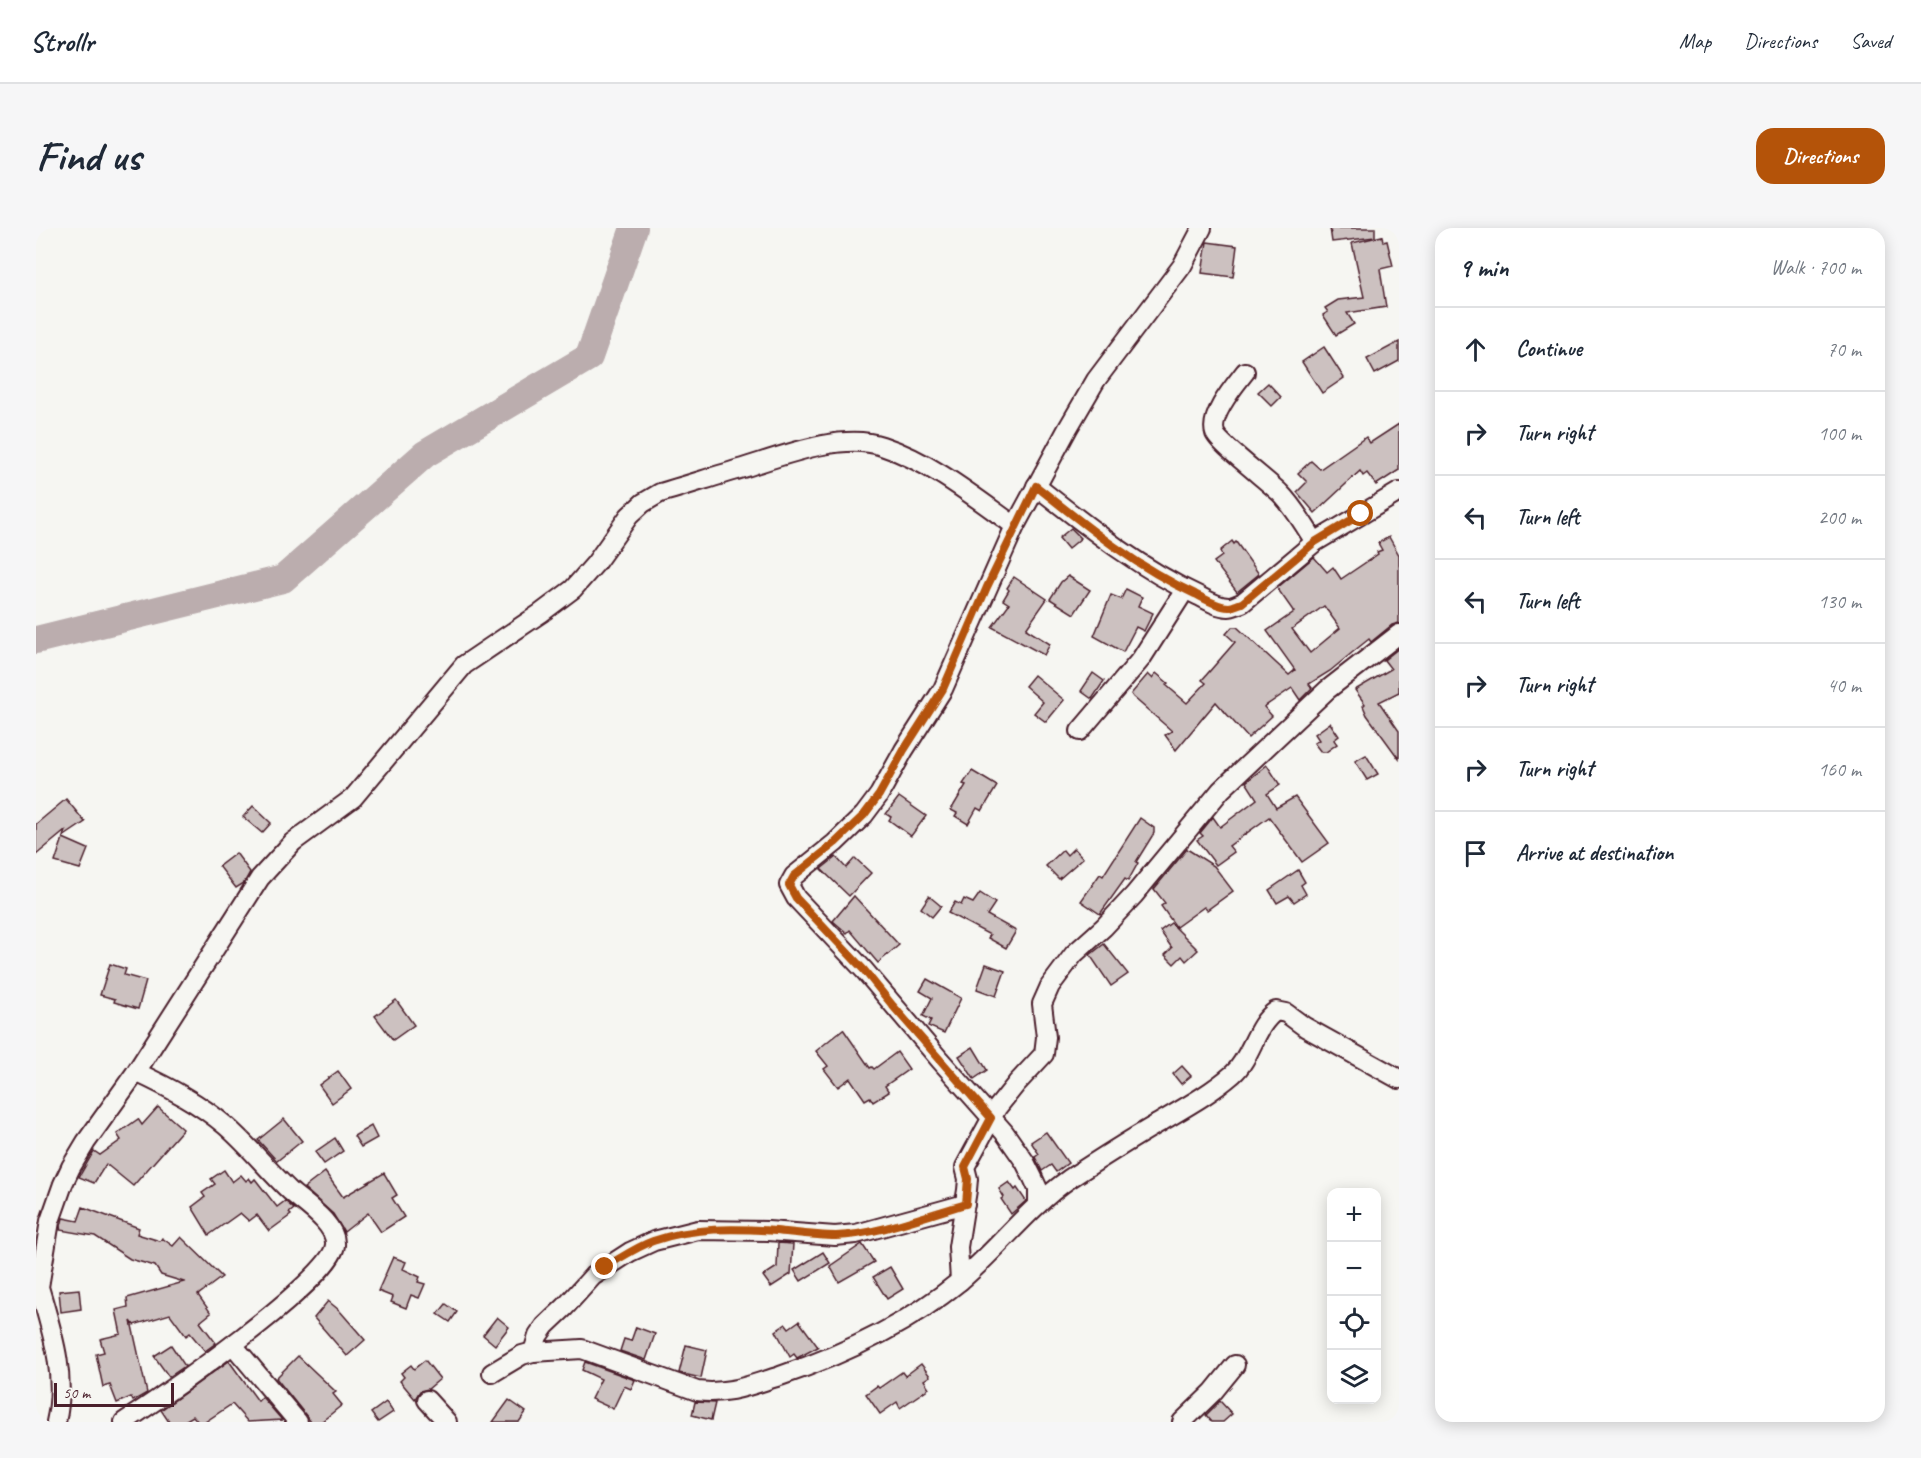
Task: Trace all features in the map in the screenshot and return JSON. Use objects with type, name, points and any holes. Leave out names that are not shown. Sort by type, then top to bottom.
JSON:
[{"type":"street","points":[[1038,1204],[1038,1189],[1025,1162],[991,1118],[864,970],[796,898],[789,885],[794,876],[835,843],[864,815],[879,795],[904,750],[943,689],[1016,526],[1096,380],[1182,266],[1202,228]]},
{"type":"street","points":[[1245,372],[1228,393],[1217,413],[1215,433],[1220,441],[1256,471],[1291,505],[1315,542]]},
{"type":"street","points":[[56,1422],[60,1406],[61,1376],[56,1346],[39,1287],[50,1221],[71,1167],[136,1072],[243,903],[276,859],[315,824],[337,812],[353,798],[464,665],[573,589],[595,564],[629,516],[660,493],[794,452],[837,443],[880,445],[913,459],[951,481],[1016,526]]},
{"type":"street","points":[[1036,486],[1104,540],[1185,590],[1214,603],[1230,607],[1242,603],[1315,542],[1399,492]]},
{"type":"street","points":[[1080,731],[1141,659],[1185,590]]},
{"type":"street","points":[[960,1281],[958,1247],[968,1179],[965,1167],[1006,1095],[1044,1054],[1046,1037],[1042,1004],[1050,986],[1074,954],[1134,895],[1221,790],[1327,690],[1399,634]]},
{"type":"street","points":[[492,1374],[522,1355],[533,1352],[582,1349],[697,1391],[715,1393],[733,1391],[826,1360],[871,1339],[924,1308],[960,1281],[1038,1204],[1078,1174],[1210,1093],[1236,1071],[1268,1017],[1276,1011],[1286,1013],[1305,1027],[1399,1078]]},
{"type":"street","points":[[124,1422],[233,1345],[271,1315],[321,1268],[332,1254],[335,1245],[334,1236],[326,1222],[289,1190],[224,1125],[173,1090],[136,1072]]},
{"type":"street","points":[[533,1352],[538,1336],[545,1326],[566,1307],[593,1276],[630,1252],[654,1241],[698,1230],[768,1231],[835,1236],[856,1234],[966,1204]]},
{"type":"street","points":[[233,1345],[298,1422]]},
{"type":"street","points":[[1182,1422],[1213,1392],[1235,1365]]},
{"type":"street","points":[[427,1400],[447,1422]]},
{"type":"building","points":[[1330,228],[1375,228],[1375,237],[1332,242]]},
{"type":"building","points":[[1382,236],[1383,242],[1387,241],[1393,266],[1380,269],[1386,307],[1347,313],[1354,324],[1336,335],[1323,315],[1328,312],[1325,308],[1338,300],[1364,297],[1352,243]]},
{"type":"building","points":[[1207,242],[1237,246],[1233,277],[1202,273]]},
{"type":"building","points":[[1399,342],[1399,361],[1375,374],[1367,359]]},
{"type":"building","points":[[1324,347],[1344,378],[1322,393],[1302,362]]},
{"type":"building","points":[[1268,383],[1281,397],[1272,406],[1258,392]]},
{"type":"building","points":[[1399,424],[1399,470],[1376,485],[1367,473],[1363,476],[1360,471],[1315,513],[1297,492],[1307,482],[1298,473],[1311,461],[1320,469],[1366,437],[1370,443]]},
{"type":"building","points":[[1071,528],[1081,538],[1068,549],[1059,538]]},
{"type":"building","points":[[1389,537],[1399,555],[1399,623],[1392,625],[1371,642],[1369,639],[1330,671],[1309,684],[1312,688],[1300,700],[1292,688],[1264,707],[1272,716],[1248,738],[1216,702],[1176,750],[1165,735],[1172,731],[1131,694],[1148,674],[1152,678],[1156,673],[1187,703],[1206,683],[1202,680],[1235,642],[1226,634],[1232,627],[1237,627],[1289,675],[1295,670],[1267,631],[1294,612],[1277,588],[1314,557],[1327,572],[1333,567],[1341,579],[1378,554],[1377,552],[1382,550],[1378,543]],"holes":[[[1324,606],[1340,628],[1310,653],[1292,629]]]},
{"type":"building","points":[[1232,541],[1234,544],[1236,542],[1259,574],[1237,592],[1214,562],[1222,556],[1220,551]]},
{"type":"building","points":[[1068,576],[1090,590],[1074,614],[1050,599],[1061,582]]},
{"type":"building","points":[[1014,577],[1047,599],[1026,629],[1050,644],[1044,655],[992,627],[1009,604],[1003,600]]},
{"type":"building","points":[[1126,589],[1142,597],[1138,606],[1153,613],[1144,631],[1136,627],[1123,652],[1094,636],[1111,595],[1121,599]]},
{"type":"building","points":[[1399,648],[1399,692],[1379,702],[1399,731],[1399,759],[1367,715],[1363,706],[1365,704],[1355,690],[1391,669],[1384,660]]},
{"type":"building","points":[[1093,673],[1104,681],[1092,699],[1081,691]]},
{"type":"building","points":[[1034,675],[1064,700],[1046,722],[1034,713],[1043,702],[1025,686]]},
{"type":"building","points":[[1330,723],[1339,736],[1334,740],[1337,744],[1326,752],[1321,752],[1314,743],[1319,740],[1315,734]]},
{"type":"building","points":[[1366,755],[1378,774],[1367,780],[1355,761]]},
{"type":"building","points":[[1267,765],[1280,785],[1267,794],[1276,808],[1295,797],[1329,843],[1302,862],[1269,817],[1229,846],[1234,852],[1216,865],[1197,840],[1203,836],[1200,833],[1213,817],[1220,827],[1257,799],[1246,782]]},
{"type":"building","points":[[972,771],[997,786],[982,811],[977,808],[968,824],[955,816],[957,813],[951,810]]},
{"type":"building","points":[[899,797],[926,816],[911,836],[889,820],[891,817],[886,814]]},
{"type":"building","points":[[66,799],[85,822],[63,837],[65,831],[36,855],[36,824]]},
{"type":"building","points":[[253,806],[271,823],[262,833],[243,817]]},
{"type":"building","points":[[1140,818],[1154,828],[1154,833],[1136,862],[1138,863],[1128,881],[1125,879],[1100,914],[1081,901],[1100,874],[1103,876]]},
{"type":"building","points":[[63,838],[88,849],[80,869],[55,862]]},
{"type":"building","points":[[1074,848],[1083,858],[1059,879],[1046,866],[1063,850],[1067,855]]},
{"type":"building","points":[[1187,849],[1214,866],[1233,891],[1207,910],[1204,907],[1176,927],[1161,906],[1165,903],[1154,889]]},
{"type":"building","points":[[236,853],[250,872],[244,883],[236,888],[219,866]]},
{"type":"building","points":[[836,857],[846,868],[855,858],[871,873],[849,896],[821,869]]},
{"type":"building","points":[[1298,870],[1305,882],[1301,885],[1306,894],[1294,902],[1289,896],[1277,903],[1269,890]]},
{"type":"building","points":[[980,893],[995,903],[987,915],[1016,931],[1006,948],[988,938],[990,935],[948,913],[955,902],[961,905],[964,899],[973,903]]},
{"type":"building","points":[[854,896],[899,945],[878,963],[850,930],[847,933],[833,921]]},
{"type":"building","points":[[929,896],[941,906],[932,917],[921,908]]},
{"type":"building","points":[[1171,923],[1198,950],[1186,961],[1182,956],[1174,964],[1165,955],[1172,948],[1160,931]]},
{"type":"building","points":[[1104,944],[1128,974],[1111,986],[1090,955]]},
{"type":"building","points":[[110,964],[126,969],[124,975],[146,981],[138,1009],[100,995]]},
{"type":"building","points":[[986,964],[1005,971],[996,996],[977,989]]},
{"type":"building","points":[[927,979],[961,998],[944,1033],[928,1026],[931,1020],[923,1016],[932,998],[920,991]]},
{"type":"building","points":[[396,1000],[414,1025],[393,1040],[375,1016]]},
{"type":"building","points":[[843,1029],[870,1068],[874,1069],[897,1052],[909,1069],[885,1086],[889,1092],[873,1102],[870,1097],[865,1100],[850,1078],[838,1087],[824,1069],[828,1066],[816,1051]]},
{"type":"building","points":[[973,1047],[987,1070],[974,1079],[959,1056]]},
{"type":"building","points":[[1182,1066],[1191,1076],[1181,1084],[1173,1074]]},
{"type":"building","points":[[338,1071],[351,1089],[332,1103],[319,1085]]},
{"type":"building","points":[[158,1107],[183,1129],[133,1186],[106,1164],[94,1183],[79,1177],[94,1151],[100,1155],[121,1140],[117,1134],[138,1119],[142,1125]]},
{"type":"building","points":[[284,1119],[302,1141],[277,1161],[258,1140]]},
{"type":"building","points":[[371,1126],[377,1138],[361,1147],[354,1136]]},
{"type":"building","points":[[1046,1132],[1068,1163],[1056,1172],[1051,1165],[1042,1171],[1035,1157],[1039,1154],[1031,1142]]},
{"type":"building","points":[[335,1138],[343,1151],[324,1164],[315,1152]]},
{"type":"building","points":[[224,1170],[232,1182],[241,1175],[246,1181],[249,1178],[252,1182],[255,1179],[277,1207],[285,1201],[294,1209],[289,1213],[291,1215],[269,1231],[257,1215],[249,1221],[240,1213],[209,1235],[192,1207],[205,1197],[202,1193],[215,1184],[211,1179]]},
{"type":"building","points":[[325,1172],[343,1197],[384,1173],[397,1195],[392,1198],[404,1217],[381,1232],[368,1213],[344,1232],[333,1214],[304,1188]]},
{"type":"building","points":[[1009,1182],[1015,1190],[1017,1188],[1026,1201],[1011,1214],[1001,1199],[1004,1197],[999,1189]]},
{"type":"building","points":[[83,1207],[139,1228],[137,1234],[160,1241],[162,1238],[173,1246],[181,1237],[222,1277],[198,1295],[211,1313],[200,1322],[216,1343],[205,1351],[190,1333],[186,1336],[170,1314],[134,1325],[131,1321],[147,1393],[133,1401],[131,1397],[117,1403],[110,1385],[103,1387],[96,1354],[104,1352],[100,1339],[121,1334],[116,1310],[128,1307],[127,1298],[184,1282],[161,1275],[155,1266],[130,1259],[95,1236],[60,1230],[63,1218],[78,1221]]},
{"type":"building","points":[[778,1243],[793,1244],[791,1274],[771,1287],[763,1276],[777,1267]]},
{"type":"building","points":[[862,1244],[874,1262],[839,1282],[830,1266]]},
{"type":"building","points":[[823,1252],[830,1263],[801,1281],[794,1270]]},
{"type":"building","points":[[393,1257],[406,1262],[403,1269],[420,1277],[418,1282],[425,1284],[419,1298],[411,1295],[406,1308],[391,1302],[393,1297],[378,1291]]},
{"type":"building","points":[[890,1267],[903,1289],[887,1299],[873,1277]]},
{"type":"building","points":[[79,1289],[81,1309],[61,1312],[59,1291]]},
{"type":"building","points":[[328,1301],[365,1340],[347,1356],[314,1318]]},
{"type":"building","points":[[446,1304],[457,1312],[450,1322],[438,1314]]},
{"type":"building","points":[[497,1317],[509,1327],[495,1345],[483,1335]]},
{"type":"building","points":[[799,1321],[818,1347],[797,1358],[794,1354],[790,1357],[776,1331],[786,1324],[789,1328]]},
{"type":"building","points":[[636,1327],[655,1334],[646,1360],[620,1351],[624,1339],[631,1341]]},
{"type":"building","points":[[171,1345],[185,1366],[169,1377],[154,1356]]},
{"type":"building","points":[[686,1345],[707,1350],[701,1378],[679,1373]]},
{"type":"building","points":[[298,1356],[336,1392],[333,1394],[342,1405],[321,1422],[311,1422],[276,1378]]},
{"type":"building","points":[[425,1360],[440,1379],[428,1389],[420,1391],[415,1399],[400,1381],[404,1377],[401,1373],[411,1365],[414,1369]]},
{"type":"building","points":[[229,1361],[258,1401],[262,1397],[282,1420],[248,1422],[232,1404],[205,1422],[198,1422],[193,1416],[183,1422],[169,1422],[161,1410]]},
{"type":"building","points":[[585,1362],[635,1380],[631,1389],[624,1386],[613,1409],[591,1399],[601,1379],[582,1370]]},
{"type":"building","points":[[921,1364],[930,1376],[924,1380],[929,1388],[900,1408],[897,1402],[880,1414],[866,1394],[902,1372],[905,1376]]},
{"type":"building","points":[[509,1400],[526,1412],[519,1422],[493,1422]]},
{"type":"building","points":[[1220,1401],[1232,1414],[1223,1422],[1212,1422],[1206,1415]]},
{"type":"building","points":[[386,1402],[393,1412],[378,1422],[371,1413]]},
{"type":"building","points":[[695,1402],[715,1403],[711,1420],[692,1415]]},
{"type":"waterway","points":[[36,640],[283,579],[425,454],[589,357],[634,228]]},
{"type":"route","points":[[605,1267],[643,1245],[680,1233],[724,1230],[835,1236],[856,1234],[966,1204],[968,1179],[965,1167],[991,1118],[864,970],[796,898],[789,885],[794,876],[835,843],[864,815],[892,774],[904,750],[943,689],[987,587],[1036,486],[1104,540],[1132,559],[1185,590],[1214,603],[1230,607],[1242,603],[1315,542],[1361,514]]}]
